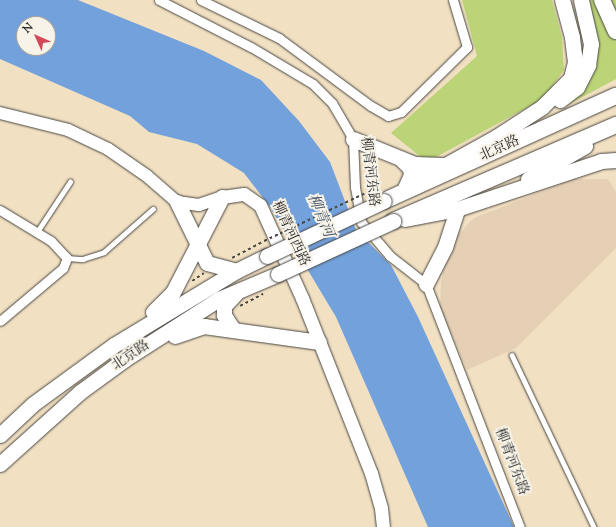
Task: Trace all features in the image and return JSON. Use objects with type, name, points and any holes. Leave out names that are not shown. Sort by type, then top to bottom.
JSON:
[{"type":"highway","points":[[602,0],[616,31]]},
{"type":"highway","name":"北京路","points":[[379,195],[616,96]]},
{"type":"highway","name":"北京路","points":[[393,221],[616,124]]},
{"type":"main road","points":[[542,107],[571,78],[575,62],[572,37],[562,0]]},
{"type":"main road","points":[[496,137],[542,107],[560,100],[578,87],[588,65],[591,44],[581,0]]},
{"type":"main road","points":[[496,137],[548,120],[616,88]]},
{"type":"main road","points":[[510,190],[568,154],[616,132]]},
{"type":"main road","name":"北京路","points":[[0,435],[33,404],[114,345],[236,271],[267,256],[379,195],[405,188],[443,165],[496,137]]},
{"type":"main road","points":[[353,138],[401,159],[427,166],[443,165]]},
{"type":"main road","points":[[555,176],[610,152],[616,152]]},
{"type":"main road","points":[[401,159],[410,168],[411,176],[405,188]]},
{"type":"main road","points":[[510,190],[602,161],[616,160]]},
{"type":"main road","name":"北京路","points":[[0,464],[80,392],[125,359],[219,299],[278,274],[393,221],[432,215],[457,209],[510,190]]},
{"type":"main road","name":"柳青河西路","points":[[222,197],[244,194],[260,205],[302,298],[371,473],[381,508],[383,527]]},
{"type":"main road","points":[[114,345],[169,298],[198,246],[222,197]]},
{"type":"main road","points":[[177,202],[188,220],[198,246],[207,263],[236,271]]},
{"type":"main road","points":[[426,284],[438,263],[457,209]]},
{"type":"main road","points":[[432,215],[445,216],[451,227]]},
{"type":"main road","points":[[232,329],[224,315],[224,306],[239,290]]},
{"type":"main road","points":[[125,359],[188,330],[204,326],[319,342]]},
{"type":"street","name":"柳青河东路","points":[[159,0],[251,47],[313,84],[332,103],[353,138],[355,187],[361,222],[390,256],[426,284],[520,527]]},
{"type":"street","points":[[201,0],[279,38],[371,106],[388,116],[401,112],[467,47],[453,0]]},
{"type":"street","points":[[0,113],[68,130],[108,149],[147,176],[177,202]]},
{"type":"street","name":"柳青河西路","points":[[177,202],[199,205],[222,197]]},
{"type":"street","points":[[0,210],[51,241],[67,258],[63,268],[0,321]]},
{"type":"lane","points":[[37,232],[70,182]]},
{"type":"lane","points":[[67,258],[83,259],[104,252],[152,210]]},
{"type":"lane","points":[[512,355],[594,527]]},
{"type":"path","points":[[264,241],[379,195]]},
{"type":"path","points":[[224,315],[269,290]]},
{"type":"shaded area","points":[[573,179],[608,179],[616,192],[616,248],[516,348],[467,370],[440,307],[441,283],[448,245],[474,218]]},
{"type":"green space","points":[[462,0],[552,0],[562,37],[564,70],[543,99],[427,162],[391,133],[477,56]]},
{"type":"green space","points":[[575,0],[616,0],[616,79],[566,106],[585,37]]},
{"type":"water","name":"柳青河","points":[[0,0],[78,0],[204,51],[261,80],[299,121],[330,162],[356,230],[391,265],[418,317],[514,527],[428,527],[336,317],[270,207],[244,173],[197,144],[149,132],[130,116],[0,59]]}]
